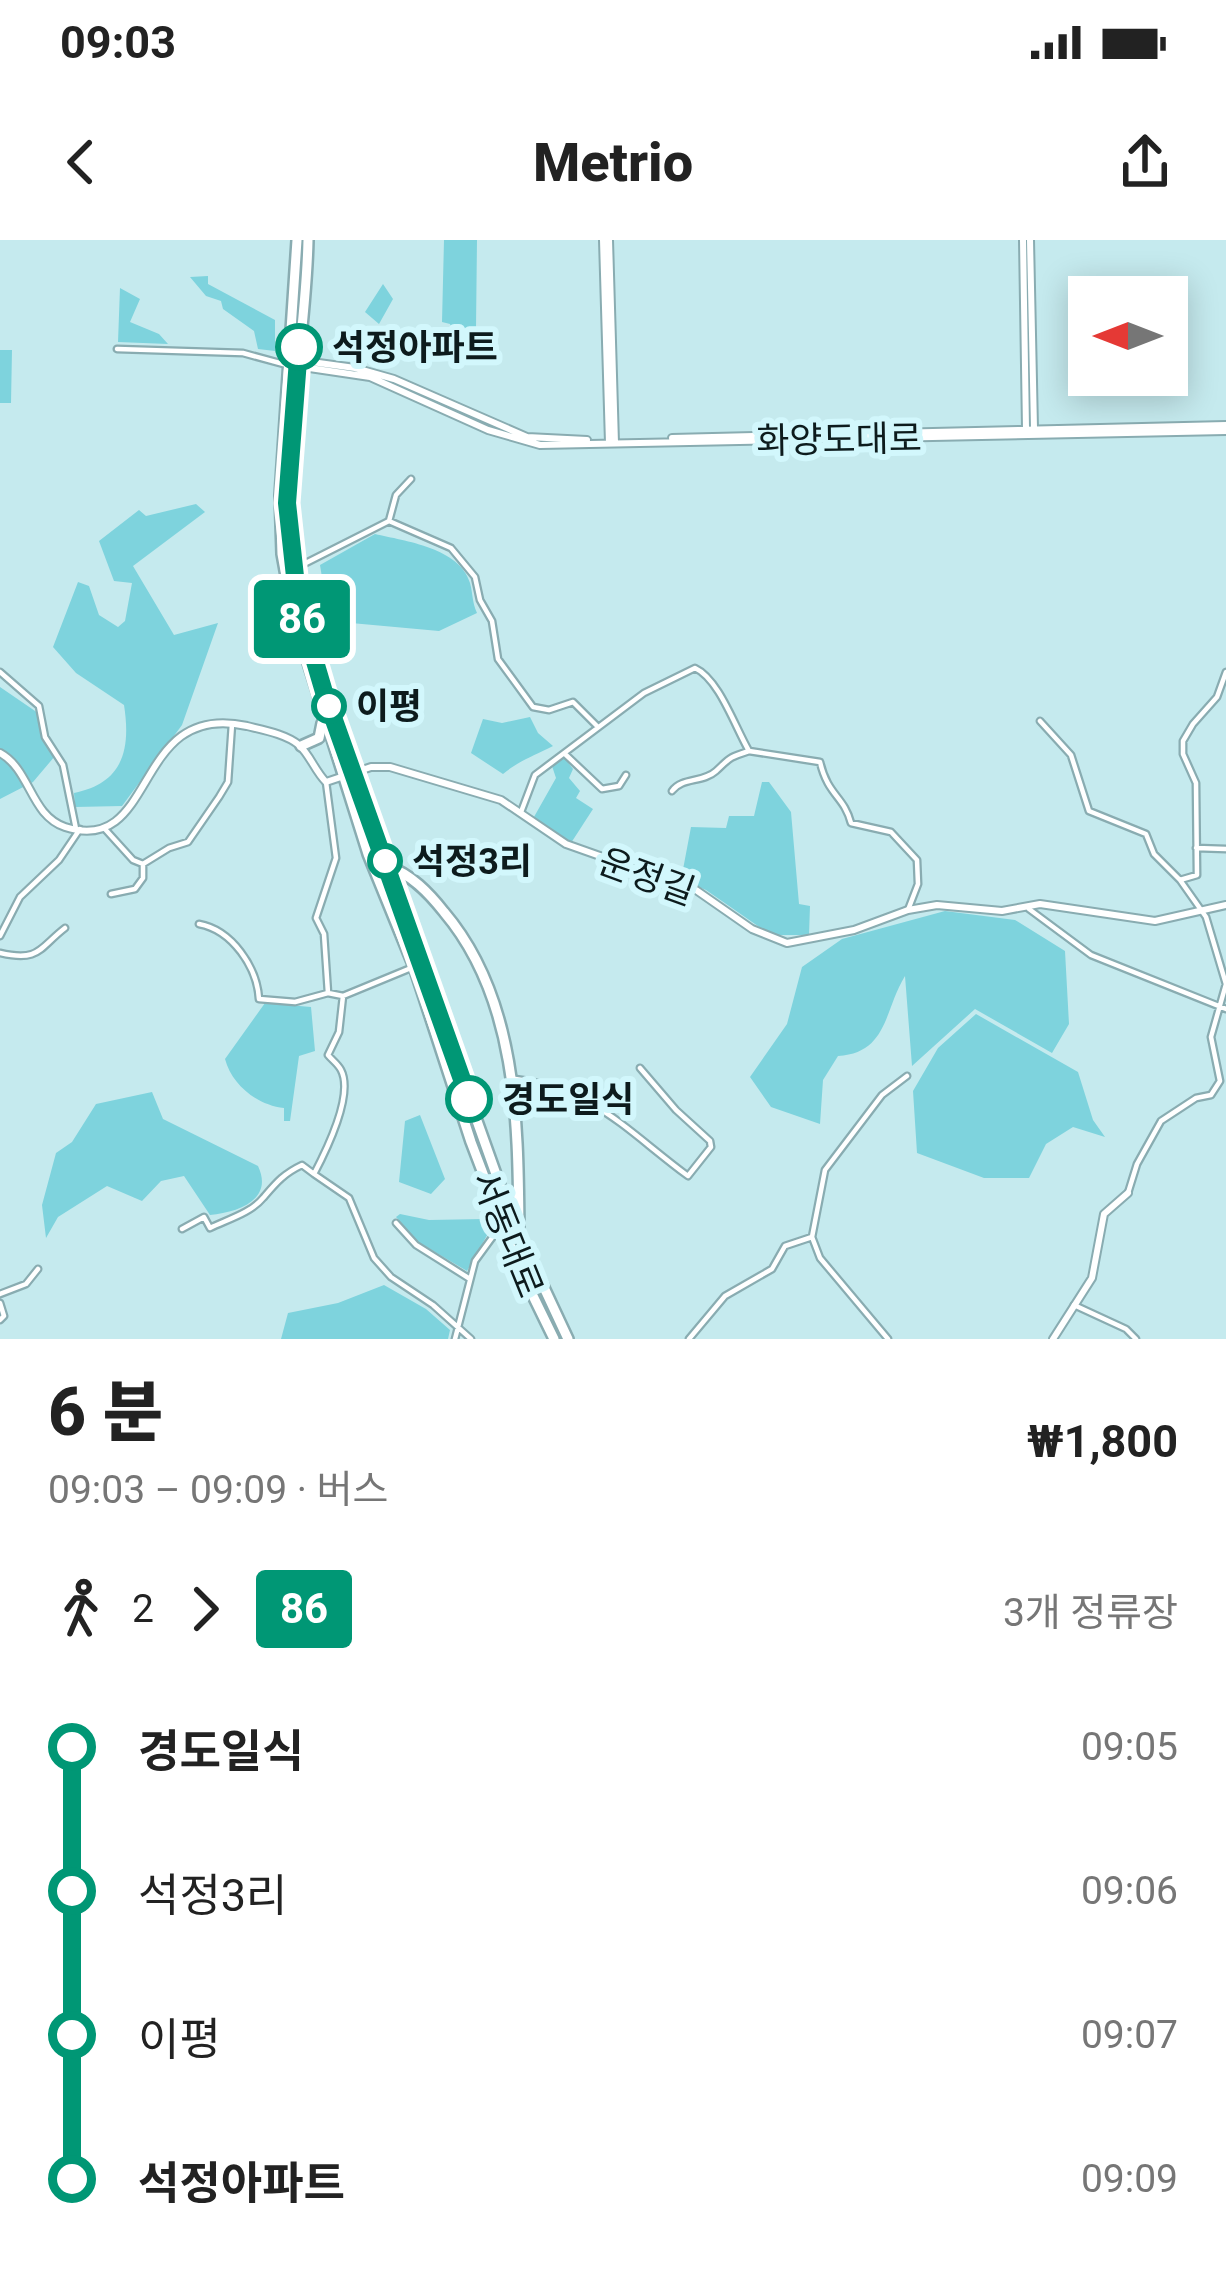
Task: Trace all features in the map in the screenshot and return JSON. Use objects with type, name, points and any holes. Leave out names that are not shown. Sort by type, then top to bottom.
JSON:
[{"type":"main road","name":"서동대로","points":[[297,240],[288,463],[292,570],[308,639],[368,854],[418,965],[519,1237],[568,1339]]},
{"type":"main road","name":"서동대로","points":[[308,240],[280,495],[282,554],[293,615],[322,712],[387,866],[502,1223],[554,1339]]},
{"type":"main road","points":[[301,746],[319,738],[322,712]]},
{"type":"main road","name":"서동대로","points":[[387,866],[429,894],[474,952],[501,1023],[518,1162],[519,1237]]},
{"type":"street","points":[[606,240],[612,441]]},
{"type":"street","points":[[1027,240],[1030,432]]},
{"type":"street","points":[[117,349],[243,353],[292,362]]},
{"type":"street","name":"화양도대로","points":[[292,362],[370,377],[540,441],[1226,428]]},
{"type":"street","points":[[292,570],[389,521],[396,495],[411,479]]},
{"type":"street","points":[[389,521],[451,548],[475,577],[480,600],[492,620],[498,659],[538,711],[573,702],[598,727]]},
{"type":"street","points":[[520,812],[536,776],[644,693],[695,668],[705,672],[722,693],[730,721],[749,751]]},
{"type":"street","points":[[0,672],[39,706],[45,736],[63,765],[78,829],[59,860],[20,897],[0,935]]},
{"type":"street","points":[[1180,880],[1197,875],[1196,783],[1183,754],[1183,742],[1217,697],[1226,672]]},
{"type":"street","points":[[1040,721],[1071,755],[1089,811],[1146,834],[1154,854],[1203,912],[1226,984],[1211,1037],[1219,1076],[1216,1090],[1161,1121],[1128,1193],[1104,1214],[1092,1278],[1053,1339]]},
{"type":"street","points":[[0,753],[24,773],[32,795],[50,818],[78,829],[103,826],[124,814],[178,736],[196,725],[232,724],[301,746],[326,782],[336,858],[316,918],[324,934],[328,993]]},
{"type":"street","points":[[103,826],[133,860],[143,864],[188,842],[228,782],[232,724]]},
{"type":"street","points":[[672,791],[678,784],[715,772],[725,759],[749,751],[820,762],[825,787],[848,808],[851,823],[891,832],[917,860],[918,884],[908,910]]},
{"type":"street","points":[[565,754],[602,789],[619,786],[626,775]]},
{"type":"street","name":"운정길","points":[[326,782],[371,767],[389,767],[501,800],[566,844],[696,890],[770,939],[787,943],[854,930],[908,910],[954,906],[1002,911],[1025,905],[1155,921],[1226,904]]},
{"type":"street","points":[[1196,848],[1226,849]]},
{"type":"street","points":[[111,894],[135,890],[143,878],[143,864]]},
{"type":"street","points":[[1025,905],[1091,955],[1226,1009]]},
{"type":"street","points":[[199,924],[223,931],[255,973],[259,999],[295,1002],[328,993],[343,996],[418,965]]},
{"type":"street","points":[[0,953],[17,956],[45,951],[65,928]]},
{"type":"street","points":[[314,1174],[328,1147],[344,1089],[343,1073],[328,1055],[339,1032],[343,996]]},
{"type":"street","points":[[509,1079],[569,1090],[621,1122],[688,1176],[711,1147],[710,1141],[640,1068]]},
{"type":"street","points":[[888,1339],[820,1258],[812,1237],[825,1170],[883,1095],[907,1076]]},
{"type":"street","points":[[182,1229],[204,1217],[214,1228],[263,1198],[272,1183],[302,1165],[350,1198],[374,1258],[391,1277],[433,1305],[470,1339]]},
{"type":"street","points":[[396,1223],[416,1245],[470,1280]]},
{"type":"street","points":[[455,1339],[476,1261],[502,1223]]},
{"type":"street","points":[[689,1339],[710,1310],[772,1269],[784,1246],[812,1237]]},
{"type":"street","points":[[0,1294],[26,1284],[38,1269]]},
{"type":"street","points":[[0,1303],[4,1316],[0,1320]]},
{"type":"street","points":[[1074,1305],[1126,1329],[1136,1339]]},
{"type":"shaded area","points":[[444,240],[477,240],[476,328],[452,329],[442,322]]},
{"type":"shaded area","points":[[208,276],[208,284],[275,320],[275,351],[258,349],[254,331],[223,309],[221,301],[206,296],[190,277]]},
{"type":"shaded area","points":[[383,284],[393,299],[379,324],[365,312]]},
{"type":"shaded area","points":[[120,288],[140,299],[130,322],[159,334],[168,344],[118,342]]},
{"type":"shaded area","points":[[0,350],[12,350],[11,403],[0,403]]},
{"type":"shaded area","points":[[196,504],[205,512],[133,566],[174,635],[218,623],[182,725],[122,806],[75,807],[74,793],[113,773],[126,736],[124,705],[76,673],[53,647],[78,582],[89,586],[99,615],[118,627],[125,621],[132,583],[114,581],[99,541],[139,510],[146,516]]},
{"type":"shaded area","points":[[375,534],[416,543],[455,562],[470,583],[477,613],[439,631],[329,621],[320,565]]},
{"type":"shaded area","points":[[0,687],[38,713],[55,756],[33,782],[0,799]]},
{"type":"shaded area","points":[[530,717],[538,733],[553,746],[503,774],[471,753],[483,719],[502,723]]},
{"type":"shaded area","points":[[564,757],[573,769],[569,778],[580,791],[576,798],[593,809],[571,843],[530,824],[556,778],[552,766]]},
{"type":"shaded area","points":[[762,782],[769,782],[791,812],[799,904],[810,906],[809,935],[771,935],[706,890],[681,880],[691,827],[726,828],[729,816],[754,816]]},
{"type":"shaded area","points":[[945,911],[1015,920],[1065,951],[1069,1024],[1052,1053],[975,1009],[912,1066],[905,976],[876,1038],[867,1047],[838,1056],[823,1080],[820,1124],[771,1107],[750,1077],[787,1024],[802,967],[842,939]]},
{"type":"shaded area","points":[[265,1003],[311,1007],[315,1051],[299,1056],[290,1121],[284,1121],[284,1108],[247,1092],[225,1059]]},
{"type":"shaded area","points":[[976,1014],[1078,1072],[1093,1120],[1105,1137],[1073,1127],[1046,1144],[1029,1178],[984,1178],[917,1153],[913,1091],[938,1048]]},
{"type":"shaded area","points":[[152,1092],[163,1119],[258,1166],[262,1178],[257,1196],[242,1207],[210,1215],[184,1176],[161,1181],[142,1201],[107,1186],[58,1217],[46,1238],[42,1205],[56,1153],[72,1142],[96,1104]]},
{"type":"shaded area","points":[[420,1115],[445,1179],[431,1194],[399,1182],[405,1121]]},
{"type":"shaded area","points":[[396,1217],[429,1220],[485,1219],[490,1230],[467,1271],[418,1242]]},
{"type":"shaded area","points":[[384,1285],[426,1309],[450,1330],[448,1339],[281,1339],[288,1313],[338,1303]]},
{"type":"bus line","name":"86","points":[[299,347],[287,503],[298,604],[324,692],[469,1099]]},
{"type":"place","name":"석정아파트","points":[[299,347]]},
{"type":"place","name":"이평","points":[[329,706]]},
{"type":"place","name":"석정3리","points":[[385,861]]},
{"type":"place","name":"경도일식","points":[[469,1099]]}]
